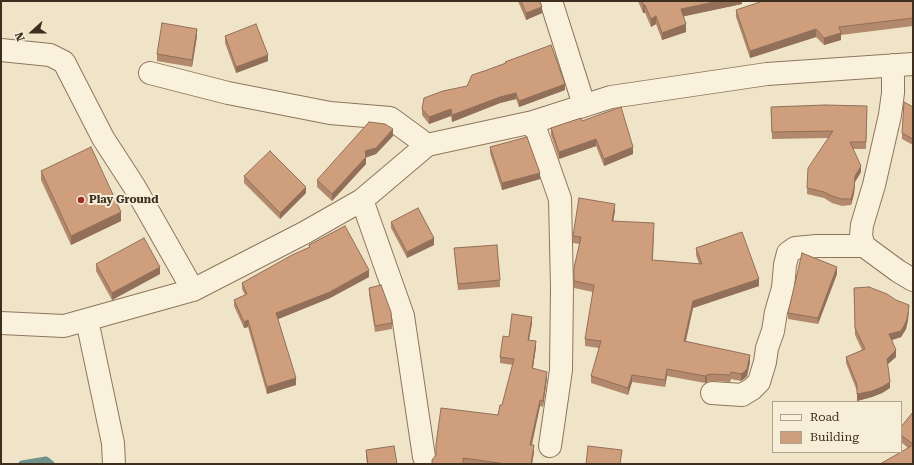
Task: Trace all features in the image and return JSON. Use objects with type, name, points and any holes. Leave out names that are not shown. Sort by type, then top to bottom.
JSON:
[{"type":"street","points":[[551,1],[584,105]]},
{"type":"street","points":[[1,50],[50,55],[64,62],[103,138],[134,186],[193,290]]},
{"type":"street","points":[[1,323],[64,326],[193,290],[304,233],[362,200],[427,145],[533,122],[611,97],[767,74],[903,65],[893,93],[890,115],[874,185],[860,236],[864,246],[913,280]]},
{"type":"street","points":[[150,73],[228,93],[330,113],[390,118],[427,145]]},
{"type":"street","points":[[533,122],[560,199],[562,288],[561,370],[550,446]]},
{"type":"street","points":[[362,200],[403,316],[424,457]]},
{"type":"street","points":[[712,393],[742,395],[752,389],[759,382],[783,288],[785,265],[788,253],[795,248],[817,246],[864,246]]},
{"type":"street","points":[[86,320],[113,443],[114,464]]},
{"type":"building","points":[[521,1],[540,1],[542,7],[526,13]]},
{"type":"building","points":[[642,1],[719,1],[681,9],[686,24],[662,33],[656,16],[651,19]]},
{"type":"building","points":[[763,1],[913,1],[913,18],[839,27],[841,33],[824,38],[816,29],[750,51],[736,10]]},
{"type":"building","points":[[162,23],[197,29],[192,60],[157,54]]},
{"type":"building","points":[[256,24],[268,55],[236,67],[225,36]]},
{"type":"building","points":[[551,45],[565,84],[519,101],[516,93],[500,97],[452,115],[451,109],[429,117],[422,109],[424,98],[443,91],[467,86],[472,75]]},
{"type":"building","points":[[904,102],[913,107],[913,139],[902,133]]},
{"type":"building","points":[[825,105],[867,106],[866,142],[850,142],[861,166],[855,176],[851,199],[842,199],[824,192],[807,188],[808,168],[833,131],[772,132],[771,107]]},
{"type":"building","points":[[621,107],[633,147],[604,159],[596,139],[559,152],[551,128],[581,118],[582,121]]},
{"type":"building","points":[[369,122],[385,124],[393,129],[376,148],[365,151],[366,157],[332,194],[317,180]]},
{"type":"building","points":[[527,137],[540,173],[502,183],[490,147]]},
{"type":"building","name":"Play Ground","points":[[91,147],[121,212],[71,236],[41,171]]},
{"type":"building","points":[[270,151],[306,187],[280,213],[244,176]]},
{"type":"building","points":[[579,198],[615,204],[612,221],[654,223],[652,260],[702,264],[696,248],[742,232],[759,279],[693,301],[684,341],[750,355],[747,369],[744,372],[741,374],[731,372],[730,375],[712,374],[705,376],[667,369],[665,380],[632,375],[628,388],[591,376],[601,341],[585,339],[594,285],[574,281],[574,268],[581,237],[573,236]]},
{"type":"building","points":[[418,208],[434,238],[407,252],[391,222]]},
{"type":"building","points":[[345,226],[369,270],[330,292],[276,313],[296,378],[267,387],[248,320],[244,322],[234,300],[247,294],[242,283],[292,255],[310,247],[309,245]]},
{"type":"building","points":[[144,238],[160,267],[112,293],[96,264]]},
{"type":"building","points":[[497,245],[500,280],[458,284],[454,248]]},
{"type":"building","points":[[802,253],[837,267],[818,318],[788,313]]},
{"type":"building","points":[[381,285],[391,312],[392,323],[375,326],[369,288]]},
{"type":"building","points":[[869,287],[909,305],[908,314],[901,331],[889,334],[896,350],[887,359],[890,382],[872,391],[857,394],[857,385],[846,357],[865,349],[855,328],[854,288]]},
{"type":"building","points":[[512,314],[532,317],[528,340],[536,341],[532,368],[547,372],[543,401],[540,400],[530,445],[534,445],[531,464],[506,464],[463,458],[463,464],[432,464],[432,460],[436,455],[441,408],[498,415],[514,359],[500,357],[503,336],[509,337]]},
{"type":"building","points":[[913,412],[913,444],[902,436],[902,426]]},
{"type":"building","points":[[913,445],[913,464],[880,464],[899,453],[902,453],[902,451]]},
{"type":"building","points":[[394,446],[397,464],[368,464],[366,450]]},
{"type":"building","points":[[588,446],[622,450],[620,464],[586,464]]},
{"type":"waterway","points":[[22,464],[46,460],[51,464]]},
{"type":"place","name":"Play Ground","points":[[81,200]]}]
